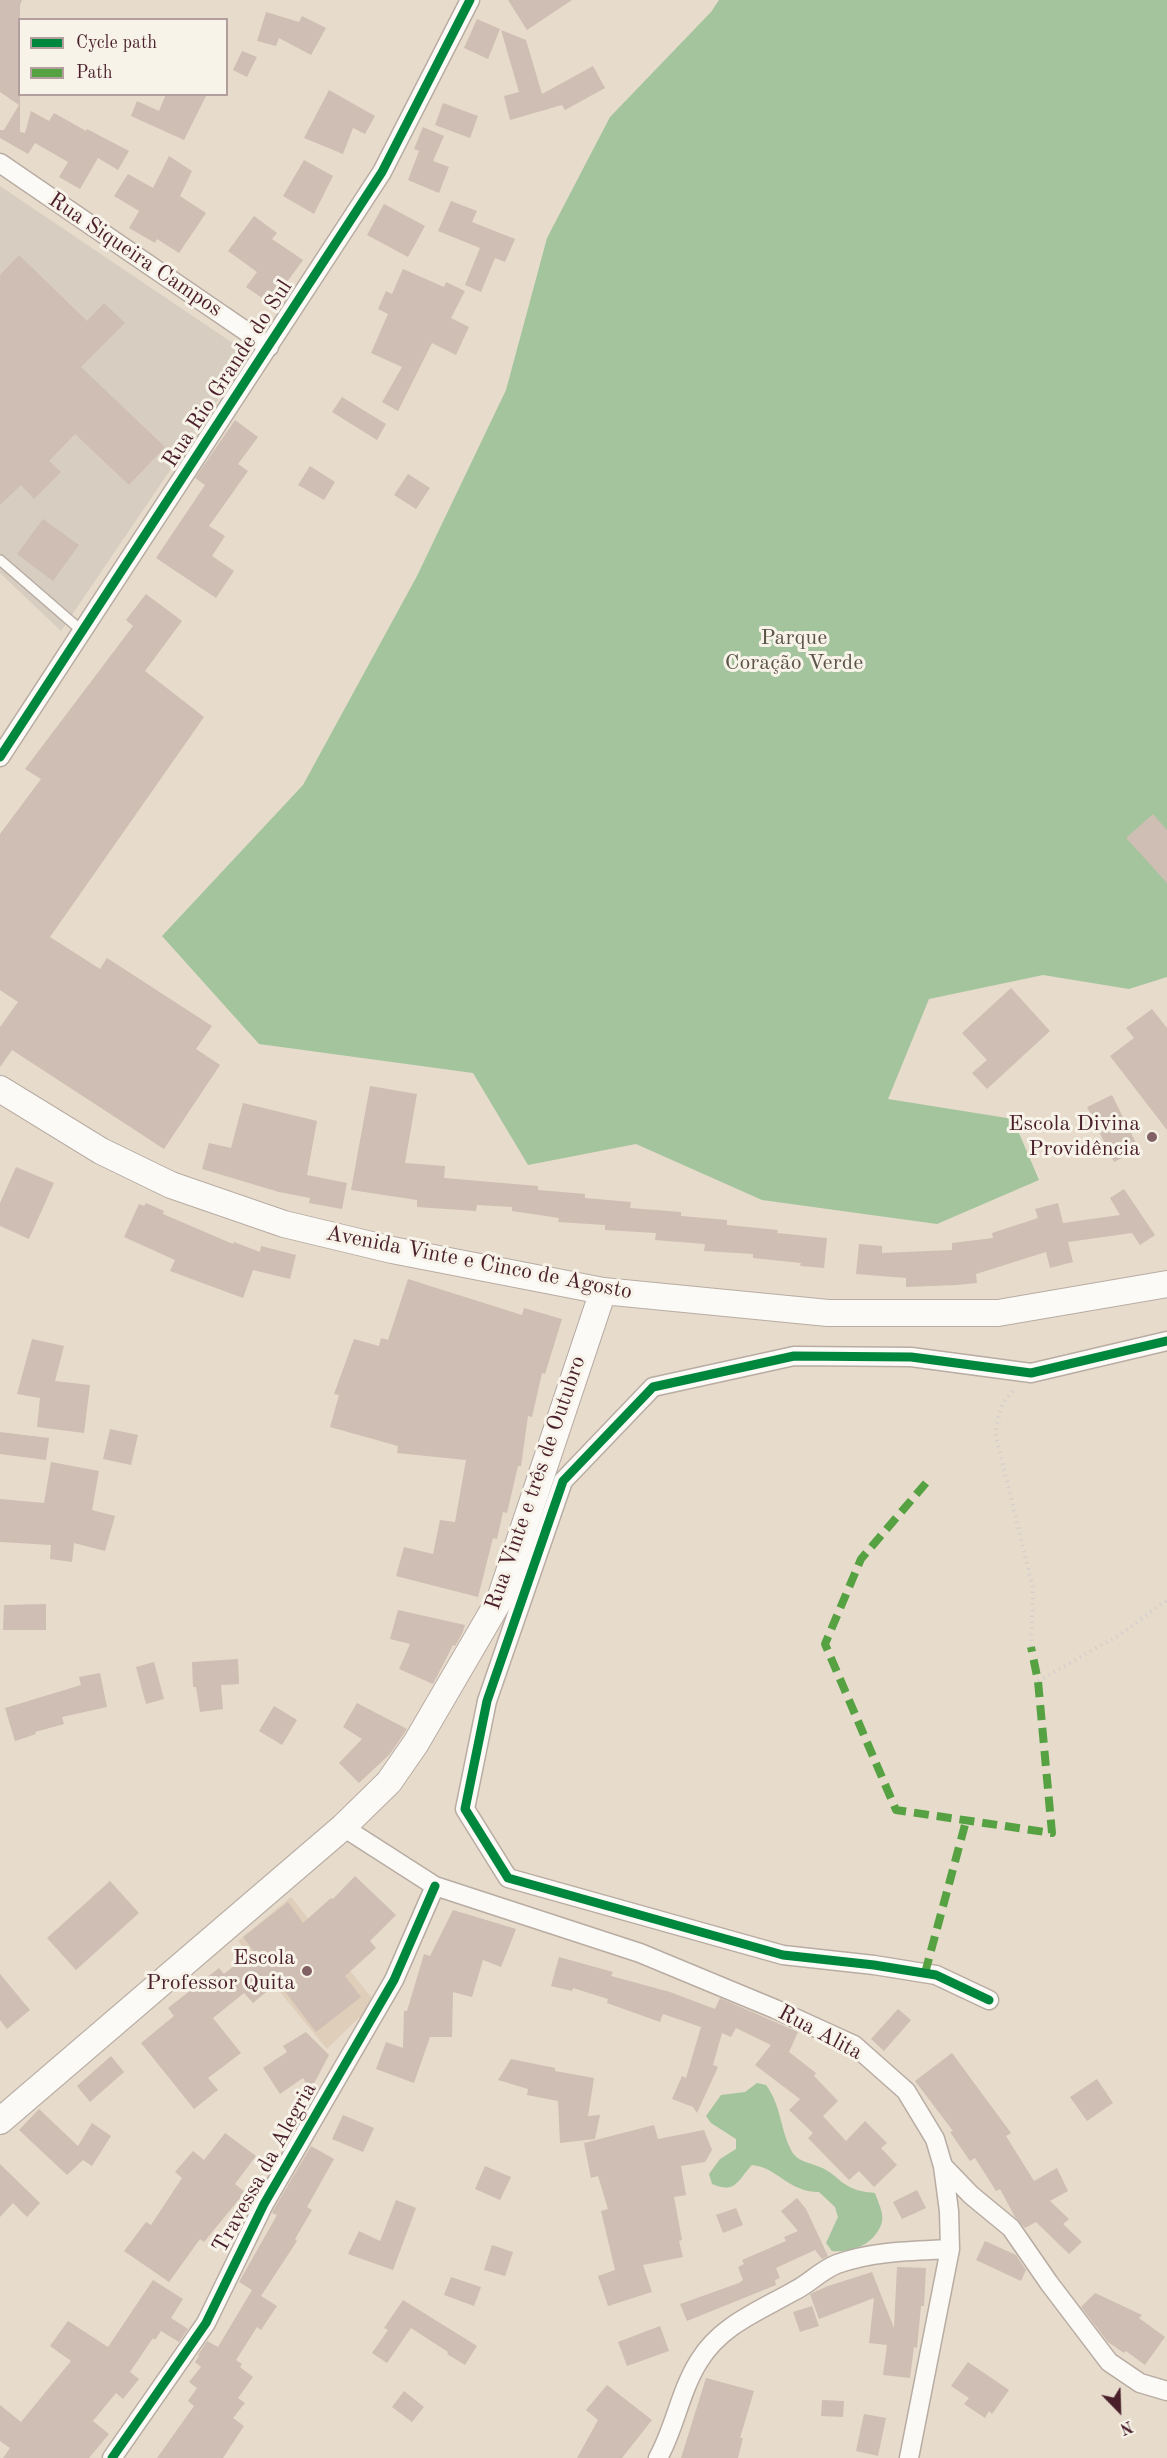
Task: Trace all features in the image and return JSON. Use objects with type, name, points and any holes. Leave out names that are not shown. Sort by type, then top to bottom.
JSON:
[{"type":"main road","name":"Avenida Vinte e Cinco de Agosto","points":[[0,1089],[101,1151],[171,1185],[284,1224],[392,1250],[603,1291],[828,1313],[998,1313],[1167,1284]]},
{"type":"main road","name":"Rua Vinte e três de Outubro","points":[[0,2121],[343,1827],[388,1782],[416,1743],[500,1599],[603,1291]]},
{"type":"street","name":"Rua Rio Grande do Sul","points":[[0,757],[382,172],[470,0]]},
{"type":"street","name":"Rua Siqueira Campos","points":[[0,163],[269,347]]},
{"type":"street","points":[[989,2000],[936,1975],[874,1965],[783,1955],[508,1878],[465,1809],[487,1701],[563,1481],[653,1387],[794,1356],[911,1357],[1027,1374],[1167,1341]]},
{"type":"street","name":"Rua Alita","points":[[343,1827],[435,1886],[640,1953],[775,2009],[854,2045],[906,2091],[935,2139],[943,2166],[949,2211],[950,2249],[909,2458]]},
{"type":"street","name":"Travessa da Alegria","points":[[112,2458],[206,2323],[264,2204],[394,1980],[435,1886]]},
{"type":"street","points":[[943,2166],[971,2195],[1011,2228],[1049,2283],[1110,2362],[1140,2383],[1167,2391]]},
{"type":"street","points":[[658,2458],[686,2385],[700,2358],[730,2327],[761,2307],[795,2291],[835,2264],[885,2252],[950,2249]]},
{"type":"lane","points":[[0,560],[82,631]]},
{"type":"path","points":[[1027,1374],[1002,1404],[995,1432],[1033,1589],[1031,1647]]},
{"type":"path","points":[[1038,1681],[1121,1634],[1167,1600]]},
{"type":"shaded area","points":[[0,186],[249,354],[61,631],[0,573]]},
{"type":"shaded area","name":"Escola Professor Quita","points":[[291,1897],[375,2002],[327,2049],[238,1941]]},
{"type":"green space","name":"Parque Coração Verde","points":[[719,0],[1167,0],[1167,977],[1129,989],[1043,975],[929,999],[888,1099],[1013,1119],[1039,1180],[937,1224],[762,1200],[636,1144],[528,1165],[473,1073],[259,1044],[162,936],[303,785],[417,576],[506,390],[547,238],[610,117],[711,12]]},
{"type":"green space","points":[[757,2083],[766,2085],[771,2093],[787,2142],[794,2155],[821,2167],[851,2188],[875,2193],[882,2222],[879,2230],[869,2241],[855,2249],[832,2251],[826,2243],[838,2217],[835,2207],[819,2192],[799,2188],[761,2167],[752,2165],[731,2187],[712,2184],[709,2174],[720,2159],[736,2149],[736,2139],[711,2123],[706,2116],[721,2095],[745,2092]]},
{"type":"building","points":[[0,0],[22,0],[20,18],[18,18],[20,132],[25,133],[31,111],[49,121],[54,113],[129,151],[118,170],[98,158],[80,189],[59,177],[68,162],[35,143],[28,154],[0,138],[0,130],[4,130],[19,105],[0,92]]},
{"type":"building","points":[[508,0],[572,0],[527,30]]},
{"type":"building","points":[[266,12],[299,22],[302,16],[326,28],[311,55],[279,38],[276,46],[257,41]]},
{"type":"building","points":[[477,19],[500,29],[488,59],[464,48]]},
{"type":"building","points":[[501,30],[526,40],[542,94],[593,66],[605,88],[565,110],[562,105],[510,120],[504,96],[519,92]]},
{"type":"building","points":[[242,51],[257,57],[247,77],[233,70]]},
{"type":"building","points":[[329,90],[375,116],[365,134],[353,128],[343,154],[304,138]]},
{"type":"building","points":[[165,96],[206,96],[184,140],[131,116],[137,101],[159,111]]},
{"type":"building","points":[[443,103],[478,116],[470,138],[435,125]]},
{"type":"building","points":[[423,127],[444,136],[433,161],[449,167],[439,193],[408,180],[419,151],[414,149]]},
{"type":"building","points":[[169,156],[192,171],[180,196],[206,213],[179,253],[157,239],[155,243],[129,228],[139,211],[114,196],[128,174],[153,188]]},
{"type":"building","points":[[304,160],[333,176],[314,214],[283,196]]},
{"type":"building","points":[[451,201],[477,211],[472,222],[515,239],[505,262],[495,258],[481,292],[465,285],[480,248],[438,231]]},
{"type":"building","points":[[384,204],[425,226],[408,257],[367,235]]},
{"type":"building","points":[[254,216],[277,233],[272,239],[303,260],[271,304],[246,287],[257,272],[228,251]]},
{"type":"building","points":[[19,255],[87,321],[104,303],[125,323],[81,367],[165,447],[129,485],[75,434],[49,461],[61,472],[34,499],[21,485],[0,505],[0,275]]},
{"type":"building","points":[[403,269],[444,287],[446,282],[465,291],[451,318],[469,327],[456,355],[432,343],[398,411],[382,402],[402,367],[371,353],[388,314],[378,309],[386,291],[392,294]]},
{"type":"building","points":[[342,397],[386,424],[377,440],[332,412]]},
{"type":"building","points":[[235,420],[258,437],[238,464],[248,471],[209,526],[225,536],[212,556],[234,571],[216,598],[156,558],[205,485],[195,478]]},
{"type":"building","points":[[310,466],[335,482],[324,500],[298,485]]},
{"type":"building","points":[[408,474],[430,488],[416,509],[394,495]]},
{"type":"building","points":[[43,519],[79,545],[53,581],[17,554]]},
{"type":"building","points":[[146,594],[182,621],[145,671],[204,717],[50,937],[100,969],[107,958],[212,1026],[196,1049],[220,1065],[164,1149],[12,1050],[0,1067],[0,1027],[18,1002],[0,990],[0,834],[41,779],[25,769],[133,626],[126,620]]},
{"type":"building","points":[[1153,814],[1167,830],[1167,883],[1126,838]]},
{"type":"building","points":[[1011,988],[1050,1031],[987,1089],[972,1073],[987,1060],[962,1033]]},
{"type":"building","points":[[1152,1009],[1167,1028],[1167,1130],[1110,1056],[1134,1038],[1126,1028]]},
{"type":"building","points":[[370,1086],[417,1094],[405,1163],[445,1166],[444,1178],[538,1186],[538,1190],[585,1194],[585,1198],[631,1202],[630,1208],[681,1212],[681,1216],[727,1220],[727,1225],[827,1238],[824,1268],[753,1258],[753,1254],[704,1251],[705,1244],[655,1240],[656,1233],[605,1230],[605,1225],[558,1222],[559,1218],[512,1211],[512,1207],[477,1205],[476,1211],[417,1207],[417,1200],[351,1190]]},
{"type":"building","points":[[1112,1095],[1139,1149],[1114,1162],[1087,1107]]},
{"type":"building","points":[[243,1103],[317,1121],[307,1175],[347,1183],[342,1209],[309,1203],[310,1198],[279,1192],[202,1169],[209,1143],[231,1148]]},
{"type":"building","points":[[16,1167],[54,1183],[29,1239],[0,1226],[0,1203]]},
{"type":"building","points":[[1124,1189],[1155,1235],[1140,1245],[1132,1233],[1068,1242],[1073,1262],[1050,1268],[1046,1252],[976,1274],[977,1283],[906,1287],[906,1278],[856,1274],[859,1244],[882,1246],[882,1253],[952,1250],[952,1243],[993,1238],[992,1233],[1038,1218],[1035,1209],[1058,1203],[1063,1223],[1120,1215],[1110,1198]]},
{"type":"building","points":[[146,1203],[164,1211],[163,1214],[233,1244],[234,1242],[260,1252],[261,1246],[296,1255],[290,1279],[253,1270],[243,1298],[170,1271],[175,1260],[124,1237],[139,1204],[144,1206]]},
{"type":"building","points":[[408,1279],[522,1315],[524,1308],[562,1319],[545,1374],[542,1373],[532,1417],[528,1416],[521,1466],[518,1466],[507,1513],[503,1512],[497,1539],[493,1538],[478,1597],[396,1576],[404,1547],[433,1554],[440,1520],[455,1522],[466,1460],[397,1453],[398,1446],[330,1427],[339,1395],[334,1394],[354,1339],[379,1346],[381,1338],[388,1340]]},
{"type":"building","points":[[32,1339],[64,1346],[55,1381],[90,1385],[84,1433],[37,1427],[40,1398],[17,1394]]},
{"type":"building","points":[[110,1429],[138,1435],[131,1465],[103,1459]]},
{"type":"building","points":[[0,1432],[49,1438],[46,1460],[0,1454]]},
{"type":"building","points":[[51,1462],[99,1471],[92,1510],[115,1516],[105,1551],[74,1543],[72,1562],[50,1559],[51,1545],[0,1542],[0,1499],[44,1503]]},
{"type":"building","points":[[46,1604],[46,1630],[3,1630],[4,1605]]},
{"type":"building","points":[[398,1610],[465,1625],[433,1684],[399,1669],[410,1644],[390,1639]]},
{"type":"building","points":[[238,1659],[239,1684],[221,1685],[223,1709],[200,1712],[196,1687],[193,1687],[192,1662]]},
{"type":"building","points":[[154,1662],[164,1699],[146,1704],[136,1667]]},
{"type":"building","points":[[100,1673],[107,1707],[62,1717],[64,1724],[35,1732],[36,1734],[15,1741],[5,1708],[81,1685],[79,1677]]},
{"type":"building","points":[[357,1703],[407,1729],[390,1754],[359,1783],[339,1763],[362,1739],[343,1727]]},
{"type":"building","points":[[274,1706],[297,1720],[282,1745],[259,1731]]},
{"type":"building","points":[[355,1876],[396,1915],[370,1941],[376,1948],[345,1976],[361,1997],[316,2032],[278,1982],[253,2003],[244,1993],[213,2018],[241,2053],[208,2078],[218,2090],[194,2109],[141,2043],[174,2016],[168,2008],[219,1968],[224,1974],[253,1950],[243,1937],[288,1902],[303,1923],[331,1898],[333,1899]]},
{"type":"building","points":[[110,1881],[139,1913],[76,1970],[47,1938]]},
{"type":"building","points":[[453,1910],[516,1929],[501,1967],[483,1960],[472,1997],[453,1992],[452,2037],[430,2037],[414,2083],[376,2069],[386,2042],[403,2048],[404,2011],[407,2011],[424,1954],[430,1956]]},
{"type":"building","points":[[559,1957],[613,1972],[611,1976],[670,1992],[715,2009],[720,1998],[798,2032],[789,2052],[816,2073],[814,2076],[838,2101],[823,2116],[846,2141],[865,2121],[887,2143],[881,2148],[897,2165],[874,2187],[859,2171],[849,2180],[808,2138],[813,2133],[789,2110],[800,2099],[755,2065],[771,2045],[736,2028],[731,2037],[722,2033],[713,2065],[718,2067],[697,2113],[693,2107],[672,2099],[682,2076],[686,2078],[701,2027],[663,2014],[660,2022],[607,2003],[608,1999],[573,1988],[572,1991],[551,1986]]},
{"type":"building","points":[[0,1974],[30,2010],[7,2029],[0,2020]]},
{"type":"building","points":[[898,2009],[911,2020],[884,2051],[871,2039]]},
{"type":"building","points":[[306,2032],[329,2055],[310,2091],[303,2078],[280,2094],[263,2068],[287,2052],[283,2046]]},
{"type":"building","points":[[952,2053],[1011,2133],[1006,2136],[1034,2181],[1057,2168],[1068,2191],[1050,2201],[1069,2219],[1063,2224],[1082,2242],[1069,2254],[1036,2222],[1025,2228],[1015,2217],[1000,2189],[996,2191],[975,2158],[970,2161],[950,2132],[953,2131],[915,2081]]},
{"type":"building","points":[[111,2056],[124,2072],[90,2102],[77,2086]]},
{"type":"building","points":[[511,2059],[555,2068],[555,2071],[594,2078],[588,2116],[600,2115],[595,2139],[560,2143],[558,2101],[527,2095],[528,2089],[498,2080]]},
{"type":"building","points":[[1097,2079],[1113,2103],[1087,2121],[1070,2097]]},
{"type":"building","points":[[39,2109],[78,2146],[92,2123],[111,2136],[92,2166],[83,2160],[67,2175],[19,2130]]},
{"type":"building","points":[[343,2115],[374,2128],[363,2152],[332,2139]]},
{"type":"building","points":[[654,2125],[658,2139],[704,2130],[712,2150],[705,2162],[681,2166],[686,2195],[674,2197],[683,2257],[643,2265],[652,2292],[608,2306],[598,2276],[615,2270],[601,2211],[608,2209],[598,2176],[591,2178],[584,2143]]},
{"type":"building","points":[[225,2133],[256,2156],[235,2184],[245,2192],[204,2242],[200,2239],[169,2282],[124,2251],[146,2222],[151,2225],[182,2178],[175,2172],[193,2151],[204,2160]]},
{"type":"building","points":[[311,2146],[334,2159],[307,2207],[312,2210],[295,2239],[297,2241],[261,2296],[277,2306],[261,2330],[257,2327],[236,2360],[242,2364],[240,2367],[253,2377],[238,2398],[245,2403],[233,2418],[244,2426],[223,2458],[157,2458],[194,2406],[188,2401],[197,2388],[189,2382],[201,2367],[195,2362],[198,2355],[207,2341],[218,2347],[252,2290],[239,2282],[277,2215],[272,2213],[274,2209]]},
{"type":"building","points":[[0,2164],[40,2203],[27,2217],[13,2203],[0,2217]]},
{"type":"building","points":[[485,2166],[511,2177],[500,2200],[475,2189]]},
{"type":"building","points":[[917,2190],[926,2208],[902,2219],[893,2202]]},
{"type":"building","points":[[797,2198],[806,2209],[828,2256],[822,2259],[815,2250],[776,2268],[780,2278],[775,2280],[776,2285],[687,2321],[680,2304],[739,2283],[743,2280],[738,2267],[744,2264],[742,2260],[786,2241],[784,2237],[798,2231],[781,2211]]},
{"type":"building","points":[[396,2200],[416,2208],[393,2270],[348,2254],[359,2231],[380,2241]]},
{"type":"building","points":[[736,2208],[743,2225],[723,2233],[716,2215]]},
{"type":"building","points":[[985,2241],[1016,2255],[1026,2270],[1021,2281],[976,2260]]},
{"type":"building","points":[[492,2245],[513,2252],[505,2276],[484,2270]]},
{"type":"building","points":[[897,2267],[926,2268],[924,2306],[921,2306],[917,2348],[914,2347],[910,2378],[883,2375],[887,2345],[869,2343],[874,2298],[819,2319],[810,2294],[872,2272],[894,2328]]},
{"type":"building","points":[[451,2277],[481,2287],[474,2306],[444,2295]]},
{"type":"building","points":[[153,2280],[183,2299],[171,2318],[188,2329],[179,2342],[161,2331],[155,2340],[153,2338],[130,2372],[139,2379],[123,2399],[116,2393],[93,2421],[109,2434],[89,2458],[3,2458],[10,2448],[0,2441],[0,2405],[21,2422],[71,2361],[50,2346],[68,2321],[108,2347]]},
{"type":"building","points":[[1095,2293],[1142,2315],[1139,2318],[1165,2337],[1145,2365],[1126,2351],[1124,2353],[1108,2342],[1081,2307]]},
{"type":"building","points":[[403,2300],[477,2346],[465,2365],[411,2328],[387,2363],[372,2353],[388,2330],[384,2328]]},
{"type":"building","points":[[812,2306],[819,2326],[800,2332],[793,2312]]},
{"type":"building","points":[[660,2326],[669,2351],[627,2366],[618,2342]]},
{"type":"building","points":[[968,2362],[1009,2390],[992,2414],[989,2411],[985,2418],[964,2404],[969,2398],[951,2386]]},
{"type":"building","points":[[706,2378],[754,2391],[740,2438],[743,2438],[738,2458],[681,2458]]},
{"type":"building","points":[[607,2385],[652,2420],[622,2458],[577,2458],[598,2420],[586,2410]]},
{"type":"building","points":[[404,2391],[424,2407],[412,2422],[392,2407]]},
{"type":"building","points":[[822,2400],[844,2401],[843,2417],[821,2416]]},
{"type":"building","points":[[864,2414],[886,2418],[878,2456],[856,2451]]},
{"type":"marked path","points":[[926,1483],[861,1559],[825,1644],[896,1810],[1052,1833],[1038,1681],[1031,1647]]},
{"type":"marked path","points":[[925,1973],[966,1821]]},
{"type":"cycle path","points":[[0,757],[382,172],[470,0]]},
{"type":"cycle path","points":[[989,2000],[936,1975],[874,1965],[783,1955],[508,1878],[465,1809],[487,1701],[563,1481],[653,1387],[794,1356],[911,1357],[1031,1373],[1167,1341]]},
{"type":"cycle path","points":[[112,2458],[206,2323],[264,2204],[394,1980],[435,1886]]},
{"type":"place","name":"Escola Divina Providência","points":[[1152,1137]]},
{"type":"place","name":"Escola Professor Quita","points":[[307,1971]]}]
